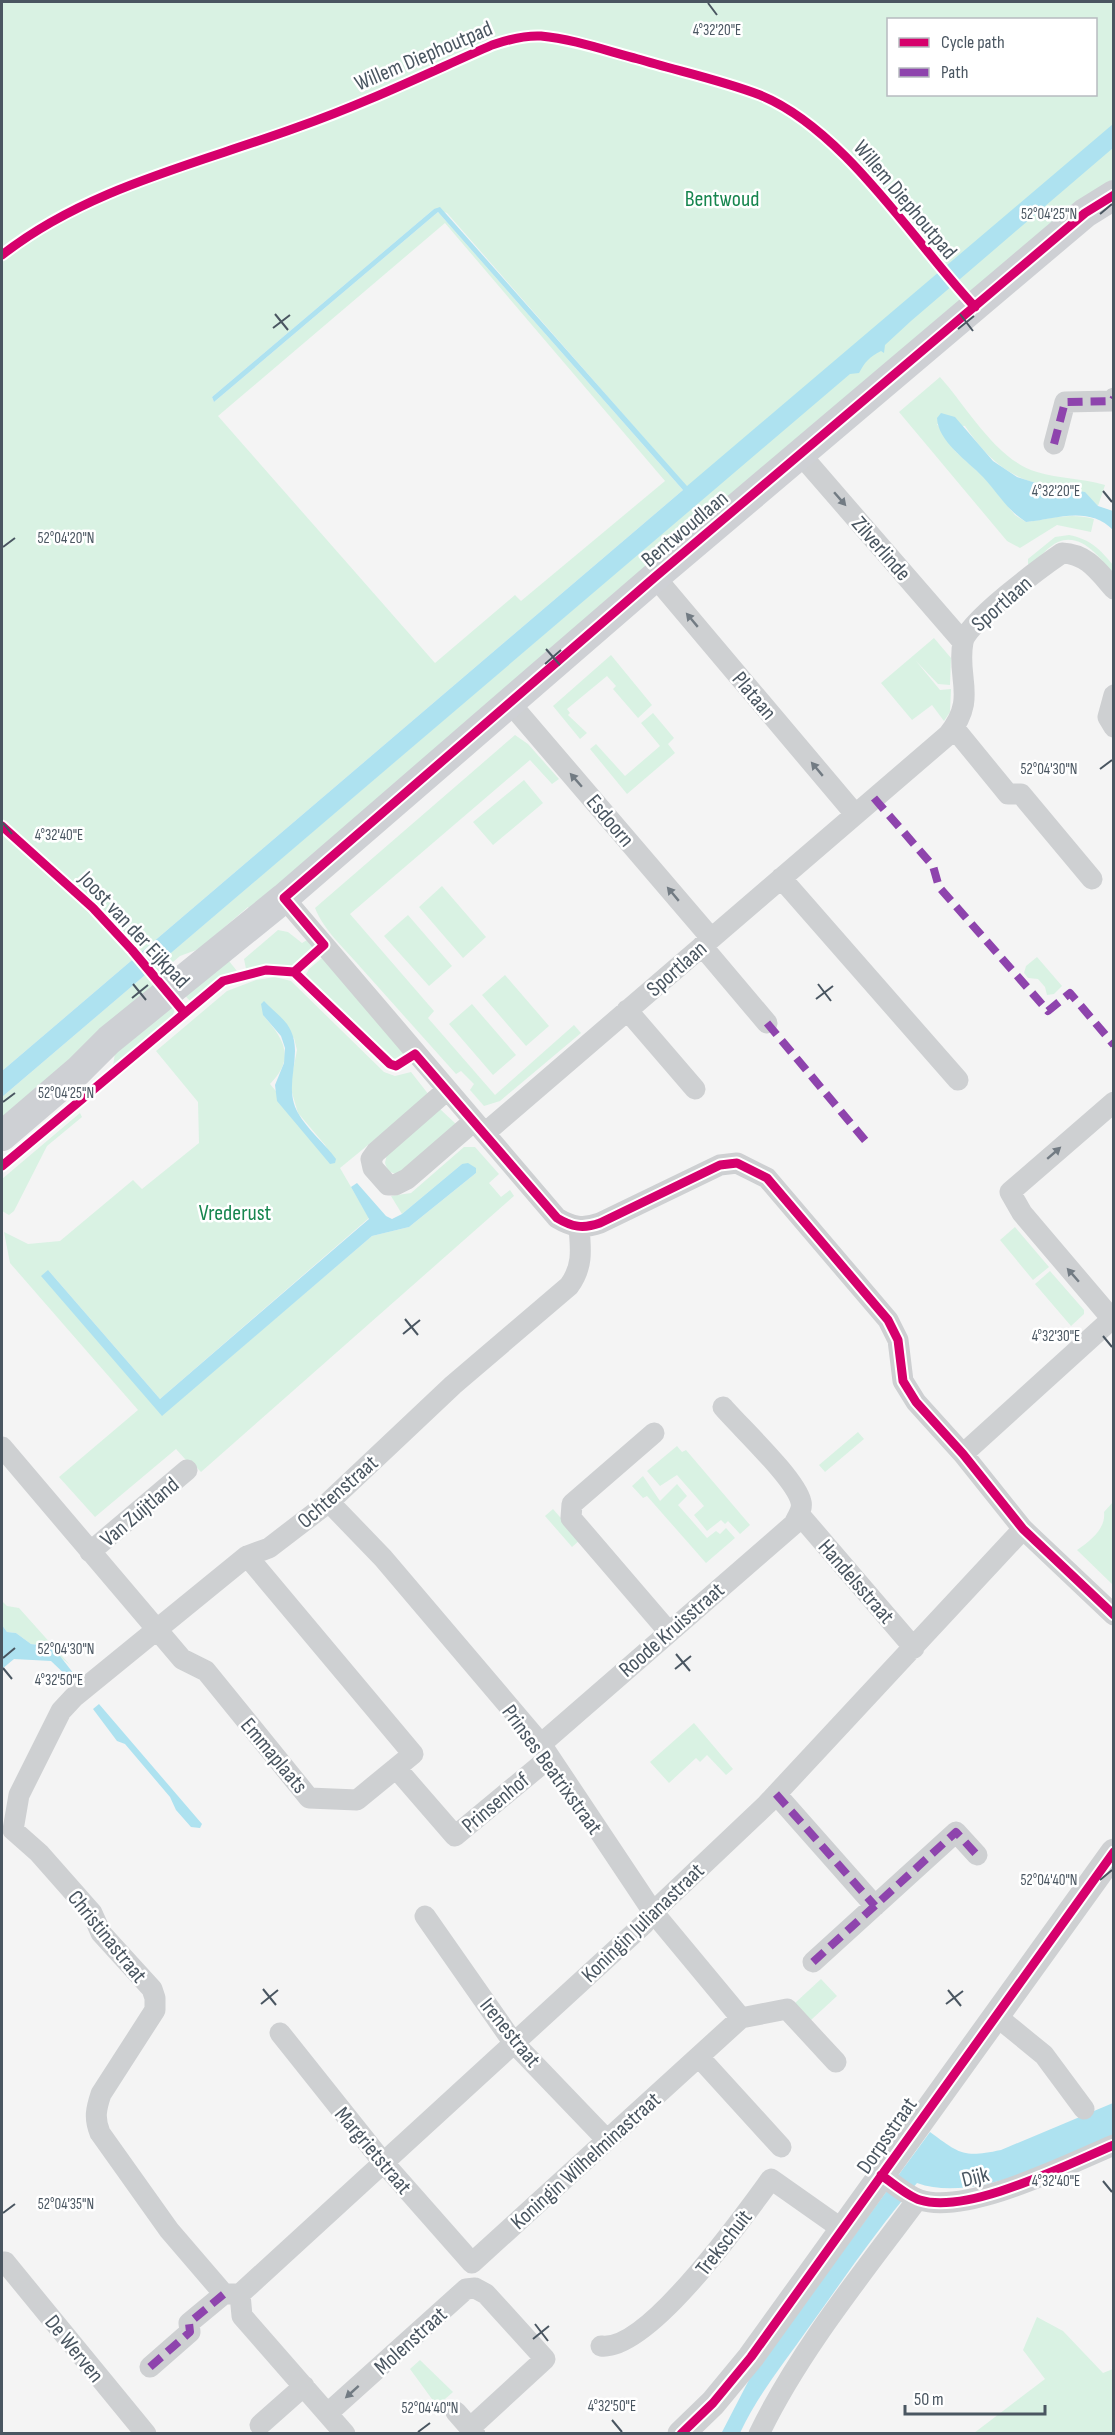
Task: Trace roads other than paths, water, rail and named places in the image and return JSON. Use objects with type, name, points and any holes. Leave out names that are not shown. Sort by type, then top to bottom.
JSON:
[{"type":"main road","name":"Bentwoudlaan","points":[[2,1136],[134,1019],[284,898],[655,577],[1085,213],[1112,198]]},
{"type":"street","points":[[1054,444],[1065,402],[1112,400],[1113,398]]},
{"type":"street","name":"Zilverlinde","points":[[801,455],[963,642]]},
{"type":"street","name":"Sportlaan","points":[[447,1090],[376,1152],[371,1159],[373,1168],[388,1185],[395,1185],[407,1179],[479,1127],[627,1010],[954,728],[962,715],[964,701],[963,642],[967,630],[1062,553],[1075,554],[1091,562],[1113,589]]},
{"type":"street","name":"Plataan","points":[[655,577],[855,814]]},
{"type":"street","points":[[1111,722],[1113,695]]},
{"type":"street","name":"Esdoorn","points":[[510,703],[706,942],[767,1023]]},
{"type":"street","points":[[954,728],[1008,794],[1021,794],[1092,879]]},
{"type":"street","points":[[781,878],[958,1080]]},
{"type":"street","points":[[284,898],[557,1218],[579,1227],[600,1223],[720,1165],[737,1162],[767,1179],[888,1320],[898,1340],[903,1381],[916,1402],[963,1454],[1023,1529],[1113,1615]]},
{"type":"street","name":"Sportlaan","points":[[627,1010],[695,1089]]},
{"type":"street","points":[[963,1454],[1113,1318],[1022,1213],[1010,1192],[1113,1102]]},
{"type":"street","name":"Ochtenstraat","points":[[156,1629],[247,1556],[269,1548],[329,1502],[453,1385],[569,1286],[579,1272],[582,1254],[579,1227]]},
{"type":"street","points":[[723,1407],[789,1481],[801,1502],[799,1514]]},
{"type":"street","points":[[654,1433],[572,1504],[571,1518],[668,1631]]},
{"type":"street","name":"Van Zuijtland","points":[[2,1447],[156,1629]]},
{"type":"street","name":"Van Zuijtland","points":[[90,1552],[187,1470]]},
{"type":"street","name":"Prinses Beatrixstraat","points":[[329,1502],[383,1558],[545,1750],[653,1912],[741,2019]]},
{"type":"street","name":"Roode Kruisstraat","points":[[545,1750],[668,1631],[794,1524],[799,1514]]},
{"type":"street","name":"Handelsstraat","points":[[799,1514],[914,1648]]},
{"type":"street","name":"Koningin Julianastraat","points":[[232,2294],[644,1924],[653,1912],[776,1794],[1023,1529]]},
{"type":"street","name":"Emmaplaats","points":[[156,1629],[182,1659],[206,1671],[309,1798],[357,1800],[413,1754],[247,1556]]},
{"type":"street","name":"Christinastraat","points":[[156,1629],[74,1697],[61,1711],[10,1792],[7,1834],[39,1853],[92,1913],[101,1933],[152,1989],[155,1998],[155,2010],[101,2094],[95,2121],[119,2163],[169,2230],[232,2294],[242,2316],[345,2433]]},
{"type":"street","name":"Prinsenhof","points":[[396,1768],[455,1836],[545,1750]]},
{"type":"street","points":[[776,1794],[874,1906]]},
{"type":"street","points":[[813,1962],[956,1832],[977,1855]]},
{"type":"street","name":"Dorpsstraat","points":[[681,2433],[713,2403],[751,2357],[843,2229],[900,2188],[995,2015],[1113,1852]]},
{"type":"street","name":"Irenestraat","points":[[425,1916],[513,2042],[607,2140]]},
{"type":"street","points":[[741,2019],[788,2010],[836,2062]]},
{"type":"street","points":[[995,2015],[1044,2055],[1084,2109]]},
{"type":"street","name":"Koningin Wilhelminastraat","points":[[472,2264],[741,2019]]},
{"type":"street","name":"Margrietstraat","points":[[280,2033],[382,2161],[472,2264]]},
{"type":"street","points":[[699,2057],[781,2147]]},
{"type":"street","name":"Dijk","points":[[900,2188],[932,2203],[952,2202],[985,2195],[1113,2145]]},
{"type":"street","name":"Trekschuit","points":[[601,2346],[611,2348],[626,2341],[698,2277],[771,2179],[843,2229]]},
{"type":"street","points":[[759,2433],[770,2410],[841,2303],[900,2188]]},
{"type":"street","name":"De Werven","points":[[3,2264],[146,2433]]},
{"type":"street","points":[[456,2412],[473,2431],[545,2359],[486,2294],[475,2288],[472,2264]]},
{"type":"street","name":"Molenstraat","points":[[328,2414],[466,2289],[475,2288]]},
{"type":"street","points":[[150,2367],[190,2332],[189,2323],[232,2294]]},
{"type":"street","points":[[260,2424],[304,2386]]},
{"type":"water","points":[[1113,124],[1113,148],[911,321],[885,345],[884,353],[881,351],[870,358],[859,373],[850,374],[2,1097],[2,1071],[683,490],[438,212],[214,402],[212,397],[434,209],[440,207],[687,486]]},
{"type":"water","points":[[941,413],[955,417],[993,461],[1017,477],[1039,484],[1085,492],[1098,506],[1113,511],[1113,530],[1104,522],[1083,516],[1026,522],[1013,512],[983,477],[948,443],[939,427],[937,418]]},
{"type":"water","points":[[264,1001],[285,1021],[293,1035],[295,1057],[292,1079],[293,1102],[306,1125],[336,1159],[335,1163],[330,1164],[277,1101],[275,1085],[284,1063],[285,1048],[281,1036],[263,1015],[261,1004]]},
{"type":"water","points":[[468,1163],[476,1168],[476,1173],[409,1227],[372,1236],[162,1416],[41,1276],[48,1270],[160,1399],[369,1219],[351,1187],[357,1183],[386,1216],[392,1219],[402,1214],[462,1164]]},
{"type":"water","points":[[2,1625],[7,1632],[16,1633],[31,1644],[47,1646],[60,1656],[77,1678],[73,1682],[51,1661],[14,1659],[2,1669]]},
{"type":"water","points":[[99,1704],[202,1824],[200,1828],[191,1827],[176,1810],[170,1797],[125,1744],[117,1741],[93,1709]]},
{"type":"water","points":[[1113,2103],[1113,2137],[1068,2156],[1016,2176],[964,2188],[940,2188],[917,2183],[874,2237],[780,2367],[754,2406],[740,2433],[721,2434],[750,2378],[930,2132],[962,2152],[978,2154],[1001,2150]]},
{"type":"park label","name":"Bentwoud","points":[[722,198]]},
{"type":"park label","name":"Vrederust","points":[[235,1212]]}]
